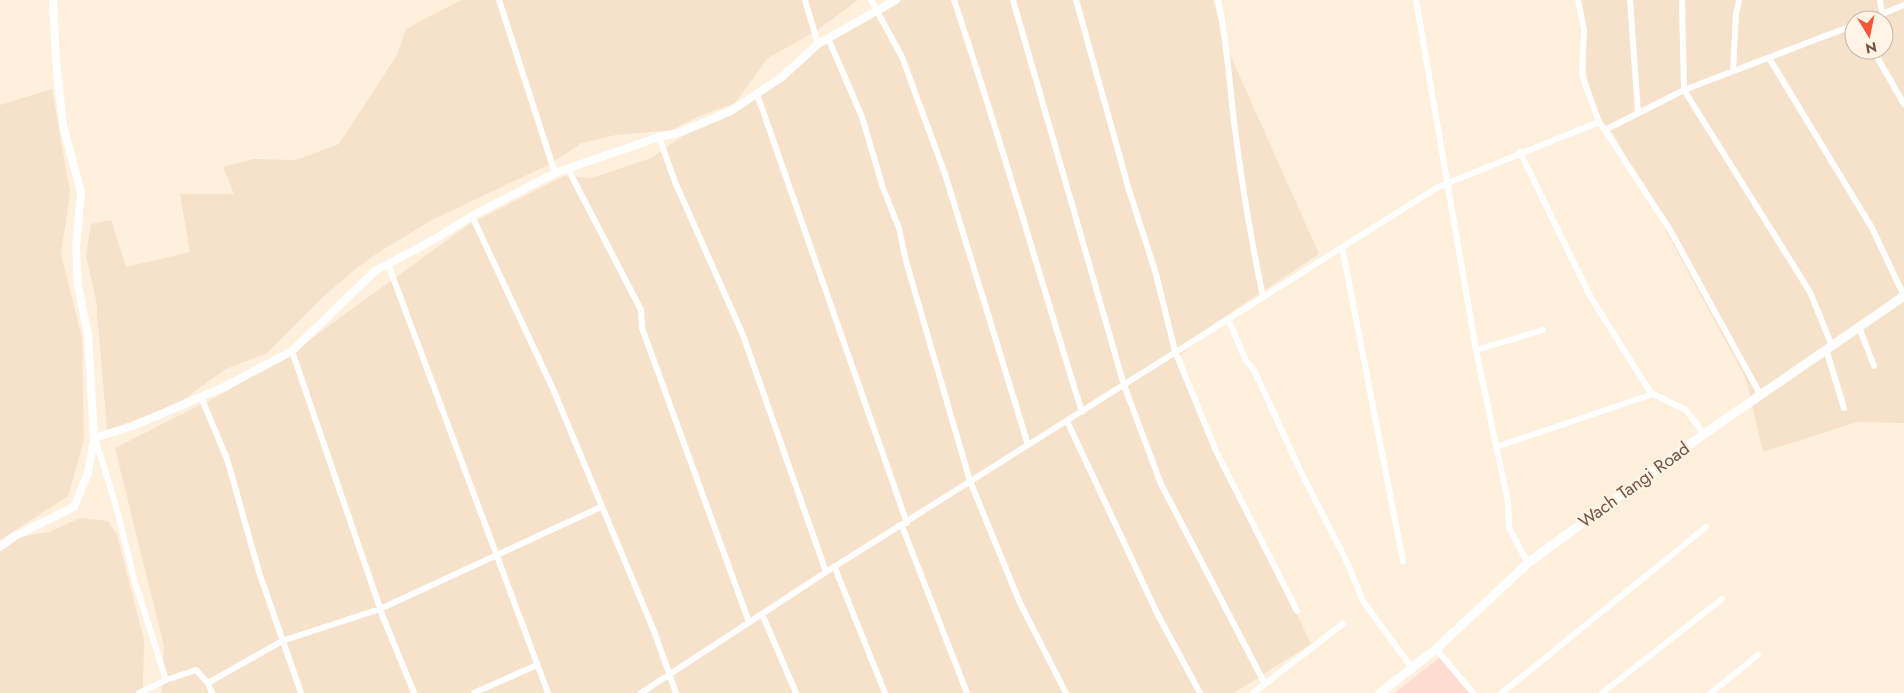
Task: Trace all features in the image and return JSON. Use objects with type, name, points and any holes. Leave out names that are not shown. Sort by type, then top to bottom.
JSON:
[{"type":"main road","name":"Wach Tangi Road","points":[[1380,693],[1436,649],[1528,564],[1760,394],[1904,296]]},
{"type":"street","points":[[0,547],[15,536],[74,507],[88,473],[94,438],[88,334],[78,286],[76,247],[82,193],[63,124],[56,61],[53,0]]},
{"type":"street","points":[[499,0],[556,173]]},
{"type":"street","points":[[805,0],[818,44]]},
{"type":"street","points":[[872,0],[876,11],[902,57],[945,174],[1028,445]]},
{"type":"street","points":[[94,438],[133,426],[201,397],[292,351],[375,271],[435,239],[472,216],[556,173],[659,137],[680,132],[731,111],[782,77],[818,44],[896,0]]},
{"type":"street","points":[[954,0],[1007,164],[1082,412]]},
{"type":"street","points":[[1013,0],[1124,385],[1162,484],[1265,684]]},
{"type":"street","points":[[1076,0],[1129,190],[1156,274],[1175,351],[1216,451],[1298,611]]},
{"type":"street","points":[[1218,0],[1226,32],[1234,122],[1250,236],[1263,297]]},
{"type":"street","points":[[1416,0],[1476,350],[1508,502],[1509,528],[1528,564]]},
{"type":"street","points":[[1578,0],[1584,30],[1582,75],[1599,122],[1670,230],[1760,394]]},
{"type":"street","points":[[1630,0],[1638,112]]},
{"type":"street","points":[[1682,0],[1684,90],[1810,292],[1829,348],[1844,408]]},
{"type":"street","points":[[1733,72],[1736,14],[1740,0]]},
{"type":"street","points":[[1892,10],[1904,5]]},
{"type":"street","points":[[1605,130],[1684,90],[1844,29]]},
{"type":"street","points":[[828,38],[862,117],[883,188],[899,228],[906,261],[970,481],[1020,603],[1066,693]]},
{"type":"street","points":[[1769,58],[1872,228],[1904,296]]},
{"type":"street","points":[[1879,60],[1904,104]]},
{"type":"street","points":[[757,94],[800,223],[817,262],[904,525],[968,693]]},
{"type":"street","points":[[641,693],[826,572],[904,525],[970,481],[1438,186],[1599,122]]},
{"type":"street","points":[[659,137],[675,182],[743,335],[826,572]]},
{"type":"street","points":[[1520,152],[1590,296],[1653,394],[1686,410],[1704,434]]},
{"type":"street","points":[[568,168],[641,310],[642,328],[749,622]]},
{"type":"street","points":[[472,216],[552,389],[654,631],[676,693]]},
{"type":"street","points":[[1342,247],[1403,561]]},
{"type":"street","points":[[388,264],[548,693]]},
{"type":"street","points":[[1228,319],[1246,360],[1259,378],[1301,472],[1346,560],[1363,601],[1412,668]]},
{"type":"street","points":[[1859,327],[1874,366]]},
{"type":"street","points":[[1476,350],[1543,330]]},
{"type":"street","points":[[292,351],[380,609],[414,693]]},
{"type":"street","points":[[1496,447],[1653,394]]},
{"type":"street","points":[[201,397],[227,459],[259,572],[301,693]]},
{"type":"street","points":[[1067,421],[1157,613],[1200,693]]},
{"type":"street","points":[[94,438],[115,502],[135,582],[166,680]]},
{"type":"street","points":[[208,683],[282,641],[380,609],[601,507]]},
{"type":"street","points":[[1502,693],[1706,527]]},
{"type":"street","points":[[835,568],[885,693]]},
{"type":"street","points":[[1602,693],[1722,599]]},
{"type":"street","points":[[762,614],[796,693]]},
{"type":"street","points":[[1253,693],[1343,624]]},
{"type":"street","points":[[1436,649],[1473,693]]},
{"type":"street","points":[[1711,693],[1758,655]]},
{"type":"street","points":[[474,693],[537,665]]},
{"type":"street","points":[[138,693],[166,680],[196,670],[208,683],[212,693]]},
{"type":"shaded area","points":[[461,0],[858,0],[816,31],[768,58],[735,103],[697,117],[672,130],[616,135],[582,143],[550,164],[432,220],[379,252],[353,271],[322,298],[267,353],[226,369],[176,405],[107,430],[96,300],[86,256],[91,224],[111,220],[126,267],[190,252],[180,194],[234,194],[223,167],[254,159],[296,160],[339,144],[397,55],[406,29]]},
{"type":"shaded area","points":[[901,0],[1213,0],[1224,41],[1319,254],[1212,325],[1176,360],[1311,644],[1234,693],[162,693],[164,647],[115,448],[222,394],[290,354],[468,225],[564,176],[592,178],[651,158],[694,128],[740,110],[784,78],[819,47]]},
{"type":"shaded area","points":[[1575,0],[1904,0],[1904,423],[1857,422],[1763,452],[1746,379],[1613,133],[1590,109],[1585,54]]},
{"type":"shaded area","points":[[52,89],[70,192],[61,254],[82,338],[84,441],[68,496],[0,540],[0,105]]},
{"type":"shaded area","points":[[80,518],[108,521],[117,535],[144,640],[143,693],[0,693],[0,548],[14,538],[49,532]]},
{"type":"shaded area","points":[[1444,654],[1476,693],[1395,693]]}]
